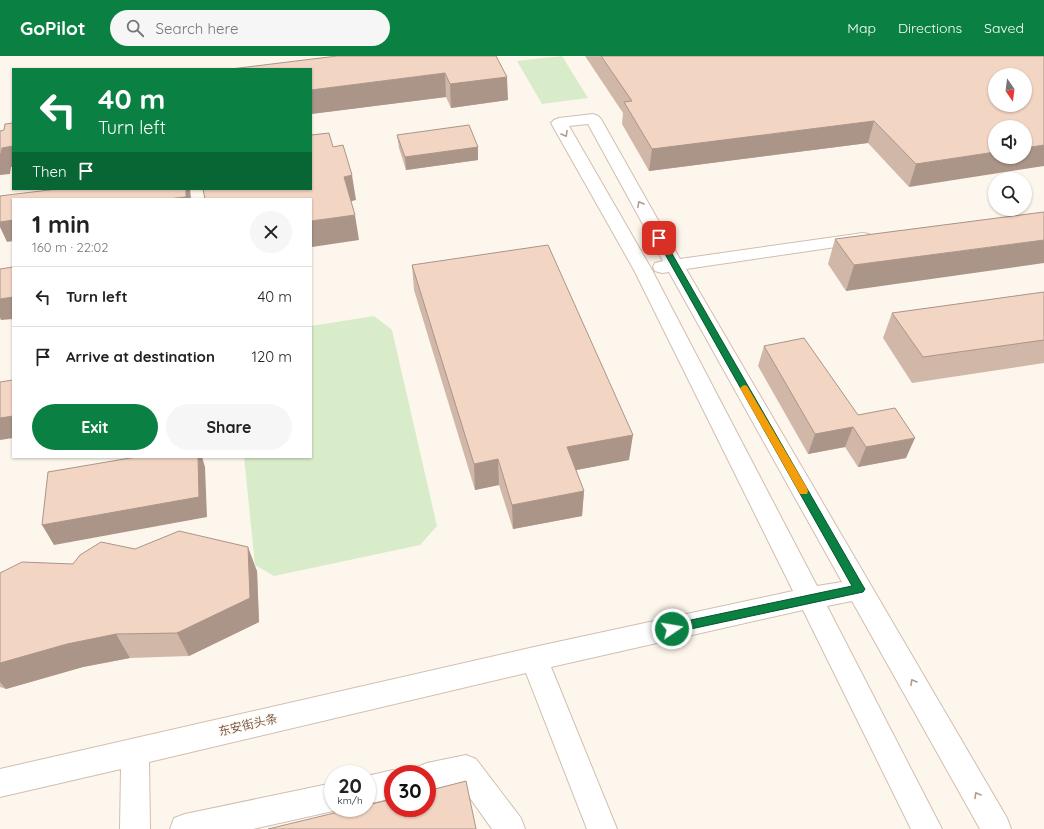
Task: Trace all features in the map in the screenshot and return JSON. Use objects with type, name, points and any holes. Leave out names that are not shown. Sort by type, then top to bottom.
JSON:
[{"type":"street","points":[[927,829],[643,270],[559,123],[593,119],[674,265],[996,829]]},
{"type":"street","points":[[643,270],[879,236]]},
{"type":"street","name":"东安街头条","points":[[0,783],[534,659],[810,598],[860,589]]},
{"type":"street","points":[[534,659],[602,829]]},
{"type":"street","points":[[135,752],[135,829]]},
{"type":"street","points":[[436,775],[466,769],[510,829]]},
{"type":"street","points":[[185,829],[324,799]]},
{"type":"green space","points":[[562,56],[588,98],[542,104],[517,61]]},
{"type":"green space","points":[[374,316],[392,330],[437,526],[420,545],[274,576],[255,565],[244,458],[312,458],[312,326]]},
{"type":"building","points":[[337,56],[496,56],[507,77],[450,84],[445,73],[312,90],[312,68],[239,68]]},
{"type":"building","points":[[601,56],[1044,56],[1044,145],[1032,147],[1032,120],[988,120],[988,153],[916,164],[874,121],[652,149],[624,102],[632,101]]},
{"type":"building","points":[[12,123],[12,146],[2,148],[0,154],[0,131],[4,130],[5,124]]},
{"type":"building","points":[[469,125],[478,147],[405,157],[397,135]]},
{"type":"building","points":[[329,133],[333,147],[343,145],[352,175],[344,177],[355,215],[312,221],[312,198],[205,198],[203,190],[312,190],[312,135]]},
{"type":"building","points":[[49,190],[186,190],[186,197],[177,198],[12,198],[12,220],[0,222],[0,196]]},
{"type":"building","points":[[1044,212],[1044,240],[854,265],[835,239],[1013,216],[1032,216],[1032,214]]},
{"type":"building","points":[[548,245],[633,435],[567,447],[584,491],[512,505],[498,459],[474,464],[412,265]]},
{"type":"building","points":[[12,267],[12,297],[0,299],[0,269]]},
{"type":"building","points":[[1044,292],[1044,340],[923,357],[892,313]]},
{"type":"building","points":[[804,338],[858,415],[895,408],[915,438],[866,447],[853,427],[815,434],[764,346]]},
{"type":"building","points":[[12,380],[12,416],[0,418],[0,382]]},
{"type":"building","points":[[130,458],[198,458],[199,497],[42,525],[48,472]]},
{"type":"building","points":[[179,531],[248,547],[250,598],[177,633],[116,634],[67,644],[0,663],[0,573],[22,562],[73,564],[80,555],[101,542],[135,549]]},
{"type":"building","points":[[466,781],[476,829],[268,829],[324,815],[324,817],[376,817],[376,803],[384,801],[384,817],[436,817],[436,789]]},
{"type":"slow traffic","points":[[744,388],[803,491]]},
{"type":"route","points":[[659,238],[860,589],[810,598],[672,629]]}]
